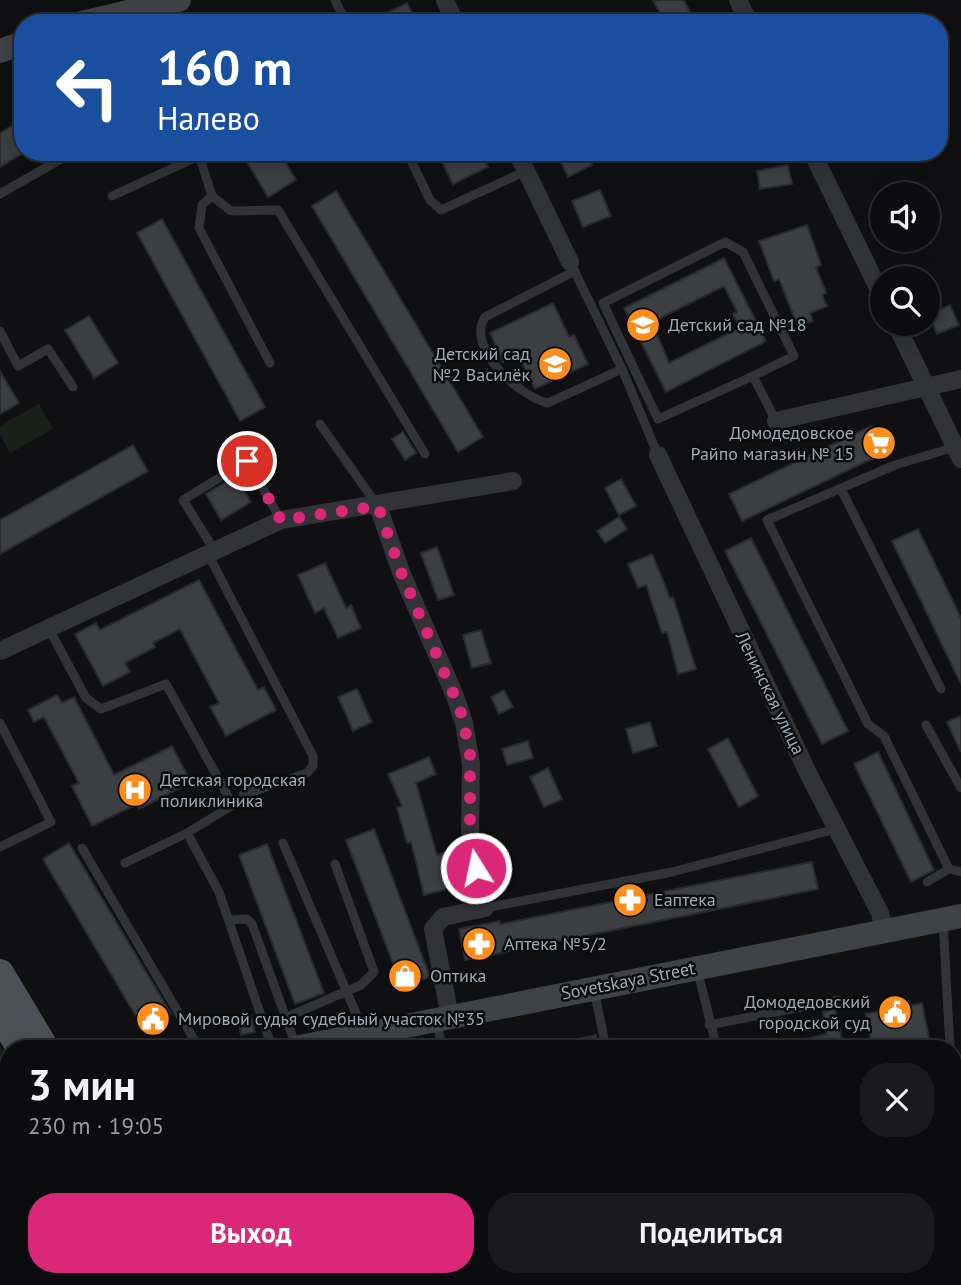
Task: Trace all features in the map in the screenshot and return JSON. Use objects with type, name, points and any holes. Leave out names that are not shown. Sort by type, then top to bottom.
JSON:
[{"type":"main road","points":[[127,10],[179,0]]},
{"type":"main road","name":"Sovetskaya Street","points":[[335,1040],[952,918]]},
{"type":"main road","points":[[0,973],[40,1040]]},
{"type":"main road","points":[[0,1014],[15,1040]]},
{"type":"street","points":[[521,161],[573,267]]},
{"type":"street","points":[[816,161],[870,271]]},
{"type":"street","points":[[902,336],[958,453]]},
{"type":"street","points":[[776,421],[866,403],[961,379]]},
{"type":"street","name":"Ленинская улица","points":[[657,455],[700,550],[836,829],[880,913],[884,930]]},
{"type":"street","points":[[0,651],[281,520],[378,506],[513,481]]},
{"type":"street","points":[[378,506],[401,572],[455,696],[464,723],[471,764],[470,838],[485,908],[443,917],[433,929],[443,1018]]},
{"type":"lane","points":[[0,194],[57,161]]},
{"type":"lane","points":[[112,196],[184,161]]},
{"type":"lane","points":[[200,161],[212,196],[231,211],[278,210],[425,454]]},
{"type":"lane","points":[[411,161],[430,200],[441,209],[526,171]]},
{"type":"lane","points":[[212,196],[202,205],[199,228],[270,363]]},
{"type":"lane","points":[[725,243],[743,252],[794,356],[753,376],[658,419],[603,303],[725,243]]},
{"type":"lane","points":[[622,369],[548,403],[505,378],[495,366],[480,333],[485,317],[573,267],[622,369],[657,455]]},
{"type":"lane","points":[[0,331],[18,366],[48,349],[73,387]]},
{"type":"lane","points":[[753,376],[776,421]]},
{"type":"lane","points":[[320,425],[378,506]]},
{"type":"lane","points":[[949,869],[884,736],[868,724],[767,520],[895,465],[958,453]]},
{"type":"lane","points":[[243,795],[307,774],[313,766],[313,756],[184,500],[247,461],[281,520]]},
{"type":"lane","points":[[841,489],[941,689]]},
{"type":"lane","points":[[49,629],[86,698],[101,709],[166,684],[233,805],[187,833],[125,863]]},
{"type":"lane","points":[[0,723],[51,822],[0,847]]},
{"type":"lane","points":[[926,725],[961,788]]},
{"type":"lane","points":[[485,908],[672,873],[836,829]]},
{"type":"lane","points":[[187,833],[211,874],[269,1040]]},
{"type":"lane","points":[[283,843],[365,1034]]},
{"type":"lane","points":[[82,848],[194,1040]]},
{"type":"lane","points":[[287,1017],[369,980],[374,968],[335,864]]},
{"type":"lane","points":[[927,882],[949,869],[961,872]]},
{"type":"lane","points":[[950,1040],[952,918]]},
{"type":"lane","points":[[229,920],[251,921],[294,1040]]},
{"type":"lane","points":[[696,968],[714,1040]]},
{"type":"lane","points":[[594,988],[604,1040]]},
{"type":"lane","points":[[709,1025],[838,1000]]},
{"type":"lane","points":[[442,1040],[443,1018]]},
{"type":"green space","points":[[39,404],[53,429],[10,453],[0,434],[0,426]]},
{"type":"building","points":[[653,0],[684,0],[690,12],[685,14],[660,14]]},
{"type":"building","points":[[407,3],[412,14],[384,14]]},
{"type":"building","points":[[14,124],[14,158],[0,167],[0,133]]},
{"type":"building","points":[[246,161],[284,161],[296,180],[268,197]]},
{"type":"building","points":[[442,161],[485,161],[488,167],[453,184]]},
{"type":"building","points":[[560,161],[590,161],[592,165],[568,177]]},
{"type":"building","points":[[788,165],[792,184],[760,189],[757,171]]},
{"type":"building","points":[[600,190],[611,216],[583,227],[572,201]]},
{"type":"building","points":[[336,191],[483,437],[458,452],[312,206]]},
{"type":"building","points":[[162,219],[265,407],[240,421],[137,233]]},
{"type":"building","points":[[807,225],[821,265],[816,267],[826,293],[822,295],[827,306],[810,313],[813,321],[798,327],[779,279],[774,281],[759,241]]},
{"type":"building","name":"Детский сад №18","points":[[724,258],[766,341],[666,392],[624,308]],"holes":[[[724,286],[737,312],[733,314],[740,328],[669,363],[652,322]]]},
{"type":"building","points":[[553,303],[569,337],[574,335],[588,364],[535,389],[518,355],[503,362],[490,333]]},
{"type":"building","points":[[950,305],[959,325],[940,333],[940,310]]},
{"type":"building","points":[[89,316],[118,363],[94,378],[65,330]]},
{"type":"building","points":[[0,371],[19,403],[0,414]]},
{"type":"building","points":[[871,426],[884,453],[742,521],[729,494]]},
{"type":"building","points":[[403,432],[416,453],[405,460],[392,439]]},
{"type":"building","points":[[133,445],[148,471],[0,554],[0,520]]},
{"type":"building","points":[[236,476],[251,502],[221,520],[206,494]]},
{"type":"building","points":[[621,479],[636,506],[619,515],[605,488]]},
{"type":"building","points":[[619,517],[627,529],[605,543],[597,531]]},
{"type":"building","points":[[918,529],[961,618],[961,684],[892,541]]},
{"type":"building","points":[[751,538],[848,731],[822,744],[725,551]]},
{"type":"building","points":[[437,547],[454,595],[438,600],[421,553]]},
{"type":"building","points":[[652,554],[670,598],[673,597],[696,669],[678,674],[667,632],[662,633],[646,585],[638,588],[628,564]]},
{"type":"building","points":[[325,563],[346,608],[351,605],[361,628],[338,638],[324,608],[315,613],[298,575]]},
{"type":"building","points":[[199,580],[258,690],[264,687],[276,710],[226,736],[210,707],[219,703],[180,629],[153,643],[155,647],[125,663],[130,672],[103,686],[75,634],[96,623],[100,630]]},
{"type":"building","points":[[481,630],[491,663],[472,668],[463,635]]},
{"type":"building","points":[[357,689],[372,722],[353,731],[338,697]]},
{"type":"building","points":[[504,690],[513,707],[499,714],[491,697]]},
{"type":"building","points":[[57,695],[62,703],[74,697],[114,775],[172,746],[191,782],[139,809],[137,804],[92,826],[72,786],[79,783],[44,717],[34,722],[28,710]]},
{"type":"building","points":[[961,716],[961,752],[947,722]]},
{"type":"building","points":[[650,722],[657,746],[633,753],[626,729]]},
{"type":"building","points":[[728,738],[758,796],[739,807],[708,749]]},
{"type":"building","points":[[528,741],[533,758],[507,765],[502,749]]},
{"type":"building","points":[[878,752],[934,870],[911,882],[854,764]]},
{"type":"building","points":[[429,757],[436,774],[416,783],[437,855],[447,852],[455,887],[424,895],[411,842],[407,843],[397,808],[402,806],[388,774]]},
{"type":"building","points":[[548,768],[562,799],[544,807],[530,777]]},
{"type":"building","points":[[374,829],[430,977],[402,987],[346,840]]},
{"type":"building","points":[[69,843],[171,1014],[144,1030],[43,859]]},
{"type":"building","points":[[267,844],[324,993],[295,1004],[239,855]]},
{"type":"building","points":[[812,862],[818,889],[465,960],[459,929],[500,921],[500,924]]},
{"type":"building","points":[[908,1001],[909,1006],[922,1003],[929,1040],[871,1040],[866,1014],[880,1011],[879,1006]]},
{"type":"building","points":[[835,1009],[842,1040],[802,1040],[827,1034],[823,1012]]},
{"type":"building","points":[[251,1016],[255,1032],[241,1035],[238,1019]]},
{"type":"building","points":[[596,1035],[597,1040],[574,1040]]},
{"type":"place","name":"Детский сад №18","points":[[643,325]]},
{"type":"place","name":"Детский сад №2 Василёк","points":[[555,364]]},
{"type":"place","name":"Домодедовское Райпо магазин № 15","points":[[879,443]]},
{"type":"place","name":"Детская городская поликлиника","points":[[135,790]]},
{"type":"place","name":"Еаптека","points":[[630,900]]},
{"type":"place","name":"Аптека №5/2","points":[[479,944]]},
{"type":"place","name":"Оптика","points":[[405,976]]},
{"type":"place","name":"Домодедовский городской суд","points":[[895,1012]]},
{"type":"place","name":"Мировой судья судебный участок №35","points":[[153,1019]]},
{"type":"route","points":[[247,461],[281,520],[378,506],[401,572],[460,709],[470,752],[470,838],[476,868]]}]
